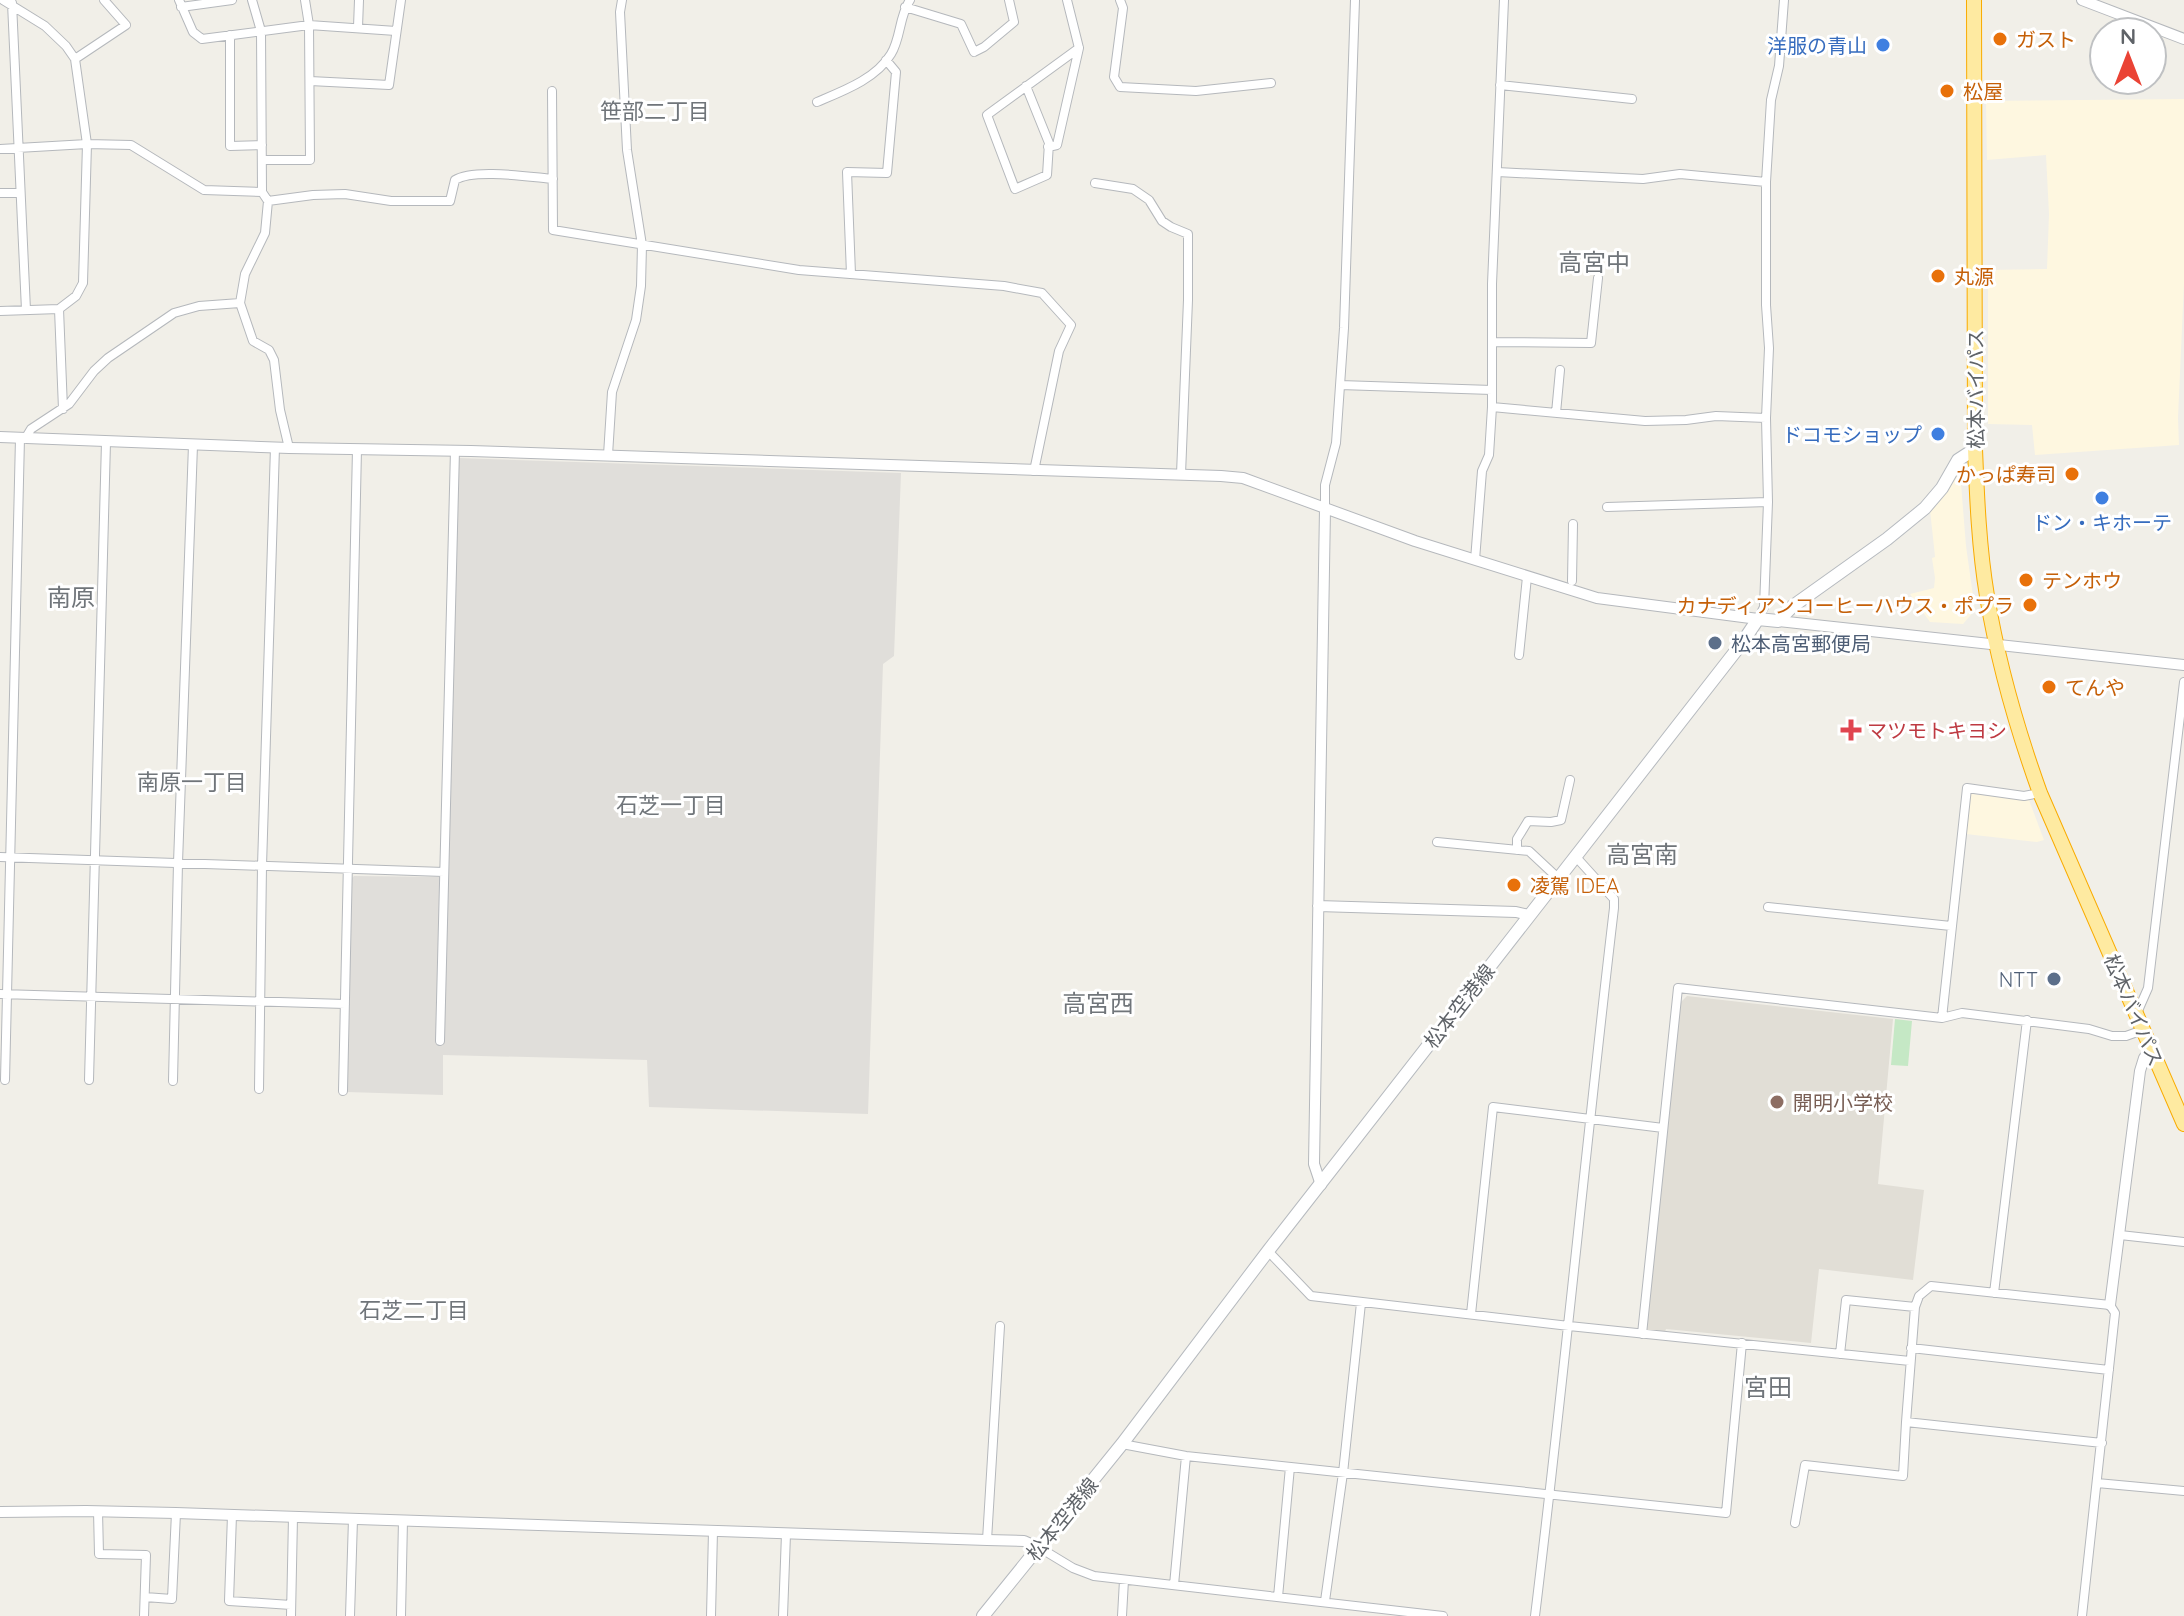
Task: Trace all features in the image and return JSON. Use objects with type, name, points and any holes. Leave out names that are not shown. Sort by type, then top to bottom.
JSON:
[{"type":"highway","name":"松本バイパス","points":[[1974,0],[1975,449],[1981,556],[1987,598],[2017,724],[2040,793],[2184,1124]]},
{"type":"main road","points":[[1758,619],[1778,621],[1793,606],[1887,539],[1925,508],[1942,488],[1958,460],[1975,449]]},
{"type":"main road","name":"松本空港線","points":[[983,1616],[1122,1444],[1758,619]]},
{"type":"street","points":[[75,59],[126,25],[104,0]]},
{"type":"street","points":[[232,0],[180,4],[193,32],[202,39],[309,25],[396,31]]},
{"type":"street","points":[[252,0],[261,31],[262,192],[268,201],[265,233],[245,274],[240,303],[253,341],[269,350],[274,360],[280,410],[289,448]]},
{"type":"street","points":[[262,160],[310,160],[309,25],[305,0]]},
{"type":"street","points":[[358,27],[359,0]]},
{"type":"street","points":[[310,81],[389,85],[401,0]]},
{"type":"street","points":[[608,455],[612,392],[636,320],[641,286],[642,245],[627,150],[622,0]]},
{"type":"street","points":[[817,102],[873,73],[892,54],[908,3],[961,24],[974,52],[1014,22],[1009,0]]},
{"type":"street","points":[[1048,147],[1057,145],[1079,48],[1067,0]]},
{"type":"street","points":[[1120,0],[1123,8],[1114,77],[1120,87],[1196,91],[1271,83]]},
{"type":"street","points":[[1321,1185],[1314,1164],[1325,485],[1336,443],[1340,385],[1355,0]]},
{"type":"street","points":[[1475,560],[1482,471],[1489,455],[1492,407],[1504,0]]},
{"type":"street","points":[[0,437],[1243,478],[1475,560],[1597,598],[1758,619],[1764,607],[1768,502],[1766,182],[1771,100],[1779,66],[1784,0]]},
{"type":"street","points":[[2082,0],[2184,39]]},
{"type":"street","points":[[0,311],[59,309],[76,296],[83,283],[87,144],[75,59],[45,26],[9,1]]},
{"type":"street","points":[[9,1],[26,310]]},
{"type":"street","points":[[230,35],[230,146],[262,145]]},
{"type":"street","points":[[1026,86],[1049,143],[1047,175],[1015,189],[987,115],[1026,86],[1079,48]]},
{"type":"street","points":[[851,274],[847,172],[887,173],[896,72],[886,60]]},
{"type":"street","points":[[1500,85],[1632,99]]},
{"type":"street","points":[[552,91],[553,230],[799,270],[1004,286],[1042,293],[1071,325],[1059,351],[1034,471]]},
{"type":"street","points":[[0,149],[131,145],[204,190],[262,192]]},
{"type":"street","points":[[1497,172],[1643,179],[1680,174],[1766,182]]},
{"type":"street","points":[[268,201],[345,194],[391,201],[450,201],[455,180],[461,176],[477,174],[553,179]]},
{"type":"street","points":[[1095,183],[1133,189],[1149,200],[1162,221],[1188,234],[1181,474]]},
{"type":"street","points":[[0,193],[20,193]]},
{"type":"street","points":[[1492,342],[1591,343],[1598,278]]},
{"type":"street","points":[[5,1080],[4,858],[22,438],[76,397],[94,371],[108,358],[174,313],[199,306],[240,303]]},
{"type":"street","points":[[59,309],[63,409]]},
{"type":"street","points":[[1556,413],[1560,370]]},
{"type":"street","points":[[1340,385],[1492,390]]},
{"type":"street","points":[[1492,407],[1645,421],[1716,416],[1766,418]]},
{"type":"street","points":[[89,1080],[106,442]]},
{"type":"street","points":[[173,1081],[193,445]]},
{"type":"street","points":[[259,1089],[262,866],[275,447]]},
{"type":"street","points":[[343,1091],[357,449]]},
{"type":"street","points":[[440,1041],[455,450]]},
{"type":"street","points":[[1607,507],[1768,502]]},
{"type":"street","points":[[1572,581],[1573,524]]},
{"type":"street","points":[[1519,655],[1527,577]]},
{"type":"street","points":[[1778,621],[2184,665]]},
{"type":"street","points":[[2136,1014],[2148,988],[2184,682]]},
{"type":"street","points":[[1517,850],[1517,839],[1528,821],[1561,820],[1570,780]]},
{"type":"street","points":[[1942,1018],[1967,788],[2024,796],[2040,793]]},
{"type":"street","points":[[1437,842],[1529,851],[1559,879]]},
{"type":"street","points":[[1535,1616],[1614,899],[1576,857]]},
{"type":"street","points":[[4,858],[444,872]]},
{"type":"street","points":[[1318,906],[1516,912],[1529,915]]},
{"type":"street","points":[[1768,907],[1951,926]]},
{"type":"street","points":[[1642,1334],[1678,988],[1942,1018],[1962,1013],[2027,1020],[2089,1029],[2112,1036],[2126,1036],[2143,1030]]},
{"type":"street","points":[[3,994],[345,1004]]},
{"type":"street","points":[[1994,1293],[2027,1020]]},
{"type":"street","points":[[2082,1616],[2115,1313],[2110,1305],[2140,1071],[2151,1049]]},
{"type":"street","points":[[1471,1314],[1493,1107],[1663,1128]]},
{"type":"street","points":[[2120,1235],[2184,1242]]},
{"type":"street","points":[[1268,1251],[1311,1296],[1910,1361]]},
{"type":"street","points":[[1795,1523],[1805,1465],[1903,1476],[1915,1307],[1919,1296],[1931,1286],[2110,1305]]},
{"type":"street","points":[[1840,1354],[1846,1300],[1915,1307]]},
{"type":"street","points":[[1325,1601],[1343,1473],[1361,1303]]},
{"type":"street","points":[[987,1540],[1000,1326]]},
{"type":"street","points":[[1122,1444],[1186,1456],[1726,1513],[1742,1343]]},
{"type":"street","points":[[1911,1348],[2109,1370]]},
{"type":"street","points":[[1906,1422],[2102,1443]]},
{"type":"street","points":[[1174,1585],[1186,1456]]},
{"type":"street","points":[[1278,1597],[1290,1467]]},
{"type":"street","points":[[2097,1483],[2184,1491]]},
{"type":"street","points":[[98,1511],[99,1554],[146,1555],[144,1616]]},
{"type":"street","points":[[0,1512],[176,1513],[1024,1541],[1094,1576],[1443,1616]]},
{"type":"street","points":[[145,1597],[172,1599],[176,1513]]},
{"type":"street","points":[[232,1515],[229,1601],[291,1605]]},
{"type":"street","points":[[291,1616],[293,1517]]},
{"type":"street","points":[[350,1616],[353,1519]]},
{"type":"street","points":[[401,1616],[403,1520]]},
{"type":"street","points":[[711,1616],[713,1531]]},
{"type":"street","points":[[783,1616],[786,1534]]},
{"type":"street","points":[[1122,1616],[1124,1580]]},
{"type":"shaded area","points":[[2184,99],[2184,283],[2179,445],[2035,455],[2032,425],[1988,424],[1988,270],[2047,269],[2049,214],[2046,155],[1987,160],[1986,101]]},
{"type":"shaded area","points":[[458,458],[901,473],[894,656],[883,664],[868,1114],[649,1107],[647,1060],[443,1055],[443,1095],[347,1092],[351,879],[354,876],[447,877]]},
{"type":"shaded area","points":[[1960,471],[1975,610],[1963,624],[1930,622],[1910,594],[1934,588],[1932,558],[1935,557],[1930,510],[1956,472]]},
{"type":"shaded area","points":[[1971,794],[2029,800],[2044,840],[2037,842],[1966,834]]},
{"type":"shaded area","name":"開明小学校","points":[[1687,996],[1893,1019],[1878,1184],[1924,1190],[1913,1280],[1819,1269],[1811,1343],[1666,1329],[1665,1332],[1645,1330],[1679,1004]]},
{"type":"green space","points":[[1895,1019],[1912,1021],[1908,1066],[1891,1065]]},
{"type":"place","name":"ガスト","points":[[2000,39]]},
{"type":"place","name":"洋服の青山","points":[[1883,45]]},
{"type":"place","name":"松屋","points":[[1947,91]]},
{"type":"place","name":"丸源","points":[[1938,276]]},
{"type":"place","name":"ドコモショップ","points":[[1938,434]]},
{"type":"place","name":"かっぱ寿司","points":[[2072,474]]},
{"type":"place","name":"ドン・キホーテ","points":[[2102,498]]},
{"type":"place","name":"テンホウ","points":[[2026,580]]},
{"type":"place","name":"カナディアンコーヒーハウス・ポプラ","points":[[2030,605]]},
{"type":"place","name":"松本高宮郵便局","points":[[1715,643]]},
{"type":"place","name":"てんや","points":[[2049,687]]},
{"type":"place","name":"マツモトキヨシ","points":[[1851,730]]},
{"type":"place","name":"凌駕 IDEA","points":[[1514,885]]},
{"type":"place","name":"NTT","points":[[2054,979]]},
{"type":"place","name":"開明小学校","points":[[1777,1102]]},
{"type":"district","name":"笹部二丁目","points":[[655,111]]},
{"type":"district","name":"高宮中","points":[[1594,262]]},
{"type":"district","name":"南原","points":[[71,597]]},
{"type":"district","name":"南原一丁目","points":[[192,782]]},
{"type":"district","name":"石芝一丁目","points":[[671,805]]},
{"type":"district","name":"高宮南","points":[[1642,854]]},
{"type":"district","name":"高宮西","points":[[1098,1003]]},
{"type":"district","name":"石芝二丁目","points":[[414,1310]]},
{"type":"district","name":"宮田","points":[[1768,1387]]}]
